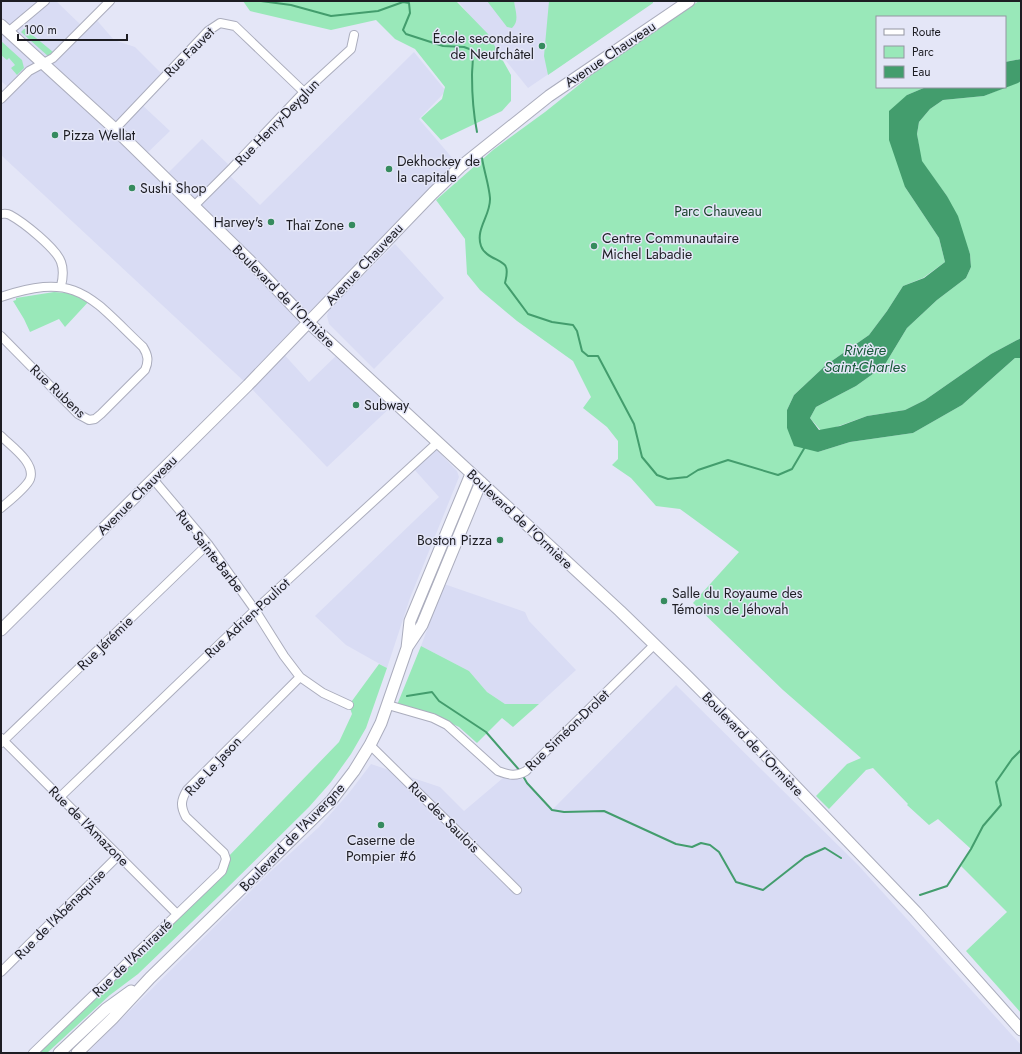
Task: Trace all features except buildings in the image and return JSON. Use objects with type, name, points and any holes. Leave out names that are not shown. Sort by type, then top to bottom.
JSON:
[{"type":"main road","name":"Avenue Chauveau","points":[[1,630],[309,323],[406,219],[460,167],[549,96],[689,1]]},
{"type":"main road","name":"Boulevard de l'Ormière","points":[[5,29],[115,129],[194,206],[309,323],[654,644],[752,741],[916,912],[1021,1030]]},
{"type":"main road","name":"Boulevard de l'Auvergne","points":[[77,1053],[113,1018],[150,978],[331,801],[354,772],[370,745],[388,705],[407,648],[410,621],[471,474]]},
{"type":"main road","name":"Boulevard de l'Auvergne","points":[[407,648],[422,625],[481,482]]},
{"type":"main road","name":"Boulevard de l'Auvergne","points":[[59,1053],[106,1009],[150,978]]},
{"type":"street","points":[[5,29],[45,1]]},
{"type":"street","points":[[1,98],[29,71],[52,58],[110,1]]},
{"type":"street","name":"Rue Fauvet","points":[[115,129],[208,31],[220,23],[235,26],[304,92]]},
{"type":"street","name":"Rue Henry-Deyglun","points":[[194,206],[304,92],[351,48],[354,35]]},
{"type":"street","points":[[1,214],[8,214],[16,219],[49,246],[61,259],[63,268],[61,286],[31,288],[1,297]]},
{"type":"street","name":"Rue Rubens","points":[[1,336],[78,414],[89,420],[95,419],[145,370],[148,360],[147,354],[143,347],[99,305],[76,290],[61,286]]},
{"type":"street","points":[[1,436],[27,462],[30,472],[28,482],[1,508]]},
{"type":"street","name":"Rue Adrien-Pouliot","points":[[60,797],[255,610],[437,443]]},
{"type":"street","name":"Rue Sainte-Barbe","points":[[153,479],[208,544],[255,610],[284,656],[300,677],[323,693],[349,705]]},
{"type":"street","name":"Rue Jérémie","points":[[2,740],[208,544]]},
{"type":"street","name":"Rue Siméon-Drolet","points":[[388,705],[433,718],[447,726],[498,771],[522,773],[654,644]]},
{"type":"street","name":"Rue Le Jason","points":[[226,859],[220,848],[186,817],[181,810],[183,795],[300,677]]},
{"type":"street","name":"Rue de l'Amazone","points":[[2,740],[177,914]]},
{"type":"street","name":"Rue des Saulois","points":[[370,745],[517,890]]},
{"type":"street","name":"Rue de l'Abénaquise","points":[[1,972],[118,855]]},
{"type":"street","name":"Rue de l'Amirauté","points":[[33,1053],[222,871],[226,859]]},
{"type":"shaded area","points":[[1,1],[56,1],[83,27],[94,17],[114,40],[135,47],[165,77],[139,102],[170,131],[143,157],[164,177],[202,139],[232,168],[227,173],[260,205],[414,52],[446,91],[419,119],[460,167],[281,351],[309,382],[340,352],[394,404],[327,467],[248,385],[1,155],[1,99],[10,89],[1,81]]},
{"type":"shaded area","name":"École secondaire de Neufchâtel","points":[[458,1],[653,1],[653,3],[528,88]]},
{"type":"shaded area","points":[[395,244],[444,298],[374,369],[329,324],[327,316],[329,309]]},
{"type":"shaded area","points":[[435,448],[457,471],[459,477],[410,598],[387,668],[346,645],[315,616],[439,497],[413,468]]},
{"type":"shaded area","points":[[444,584],[525,612],[529,621],[576,670],[539,704],[505,704],[487,692],[469,671],[421,646]]},
{"type":"shaded area","points":[[676,685],[858,865],[1021,1045],[1021,1053],[87,1053],[270,872],[319,827],[349,793],[371,764],[440,787],[464,811],[503,778],[519,775],[552,810]]},
{"type":"green space","points":[[243,1],[456,1],[488,34],[511,75],[511,101],[502,111],[441,140],[421,118],[442,99],[445,87],[415,49],[395,39],[376,20],[331,30],[250,11]]},
{"type":"green space","points":[[487,1],[514,1],[516,22],[512,28],[507,27]]},
{"type":"green space","points":[[549,1],[653,1],[653,3],[548,75],[544,56]]},
{"type":"green space","name":"Parc Chauveau","points":[[699,1],[1021,1],[1021,59],[1006,62],[1006,16],[876,16],[876,88],[924,88],[907,95],[905,187],[939,238],[945,262],[923,278],[903,286],[869,335],[826,365],[794,395],[787,410],[787,428],[818,452],[850,442],[913,433],[962,405],[1015,358],[1021,358],[1021,1013],[966,951],[1007,912],[961,866],[971,849],[938,819],[929,825],[907,805],[908,804],[873,768],[866,770],[829,809],[816,796],[847,764],[861,758],[783,690],[693,603],[739,552],[680,509],[656,506],[631,478],[612,465],[618,459],[618,441],[607,427],[583,408],[591,397],[573,361],[517,321],[480,290],[467,274],[465,239],[436,200],[493,150],[545,112],[619,53]]},
{"type":"green space","points":[[28,25],[30,33],[53,52],[49,57],[21,32]]},
{"type":"green space","points":[[1,41],[22,60],[24,68],[17,75],[11,68],[15,65],[9,58],[7,60],[1,55]]},
{"type":"green space","points":[[1021,81],[1021,338],[991,354],[925,400],[905,410],[867,416],[822,432],[810,418],[816,407],[856,386],[884,366],[907,328],[937,300],[966,278],[971,267],[970,254],[947,196],[921,161],[917,134],[919,122],[930,109],[943,100],[984,96]]},
{"type":"green space","points":[[54,292],[67,293],[90,300],[65,327],[59,319],[30,332],[13,301],[16,300],[16,298]]},
{"type":"green space","points":[[421,646],[469,671],[487,692],[505,704],[539,704],[513,727],[502,718],[477,743],[459,727],[446,721],[397,705]]},
{"type":"green space","points":[[379,664],[387,668],[366,728],[351,754],[331,782],[309,807],[138,974],[110,995],[47,1053],[33,1053],[222,871],[226,859],[339,742],[352,714],[349,705]]},
{"type":"water","name":"Rivière Saint-Charles","points":[[1021,59],[1021,81],[1006,88],[1006,62]]},
{"type":"water","name":"Rivière Saint-Charles","points":[[924,88],[1005,88],[984,96],[943,100],[930,109],[919,122],[917,134],[922,161],[947,196],[958,216],[970,254],[971,267],[966,278],[937,300],[907,328],[884,366],[856,386],[816,407],[810,418],[819,430],[840,426],[867,416],[905,410],[925,400],[991,354],[1021,338],[1021,358],[1015,358],[962,405],[913,433],[850,442],[818,452],[794,446],[787,428],[787,410],[794,395],[826,365],[869,335],[903,286],[924,278],[945,262],[939,238],[905,187],[889,140],[889,111],[907,95]]},
{"type":"waterway","points":[[261,1],[291,5],[331,16],[378,11],[403,2],[409,3],[410,13],[403,30],[406,34],[443,46],[464,47],[472,50],[473,97],[477,132]]},
{"type":"waterway","points":[[482,158],[490,198],[490,204],[480,234],[481,246],[483,250],[505,265],[507,271],[505,283],[528,314],[552,322],[573,325],[577,331],[582,351],[588,356],[598,356],[634,424],[642,457],[657,475],[668,479],[687,477],[698,470],[728,460],[778,475],[792,469],[805,447]]},
{"type":"waterway","points":[[407,696],[432,692],[439,701],[486,732],[521,772]]},
{"type":"waterway","points":[[920,895],[947,886],[971,849],[983,826],[1001,805],[996,782],[1012,759],[1021,750]]},
{"type":"waterway","points":[[523,776],[527,783],[552,810],[564,812],[604,811],[676,844],[692,847],[701,843],[710,845],[719,852],[736,882],[763,890],[805,857],[825,848],[841,858]]},
{"type":"place","name":"École secondaire de Neufchâtel","points":[[542,46]]},
{"type":"place","name":"Pizza Wellat","points":[[55,135]]},
{"type":"place","name":"Dekhockey de la capitale","points":[[389,169]]},
{"type":"place","name":"Sushi Shop","points":[[132,188]]},
{"type":"place","name":"Harvey's","points":[[271,222]]},
{"type":"place","name":"Thaï Zone","points":[[352,225]]},
{"type":"place","name":"Centre Communautaire Michel Labadie","points":[[594,246]]},
{"type":"place","name":"Subway","points":[[356,405]]},
{"type":"place","name":"Boston Pizza","points":[[500,540]]},
{"type":"place","name":"Salle du Royaume des Témoins de Jéhovah","points":[[664,601]]},
{"type":"place","name":"Caserne de Pompier #6","points":[[381,825]]}]
